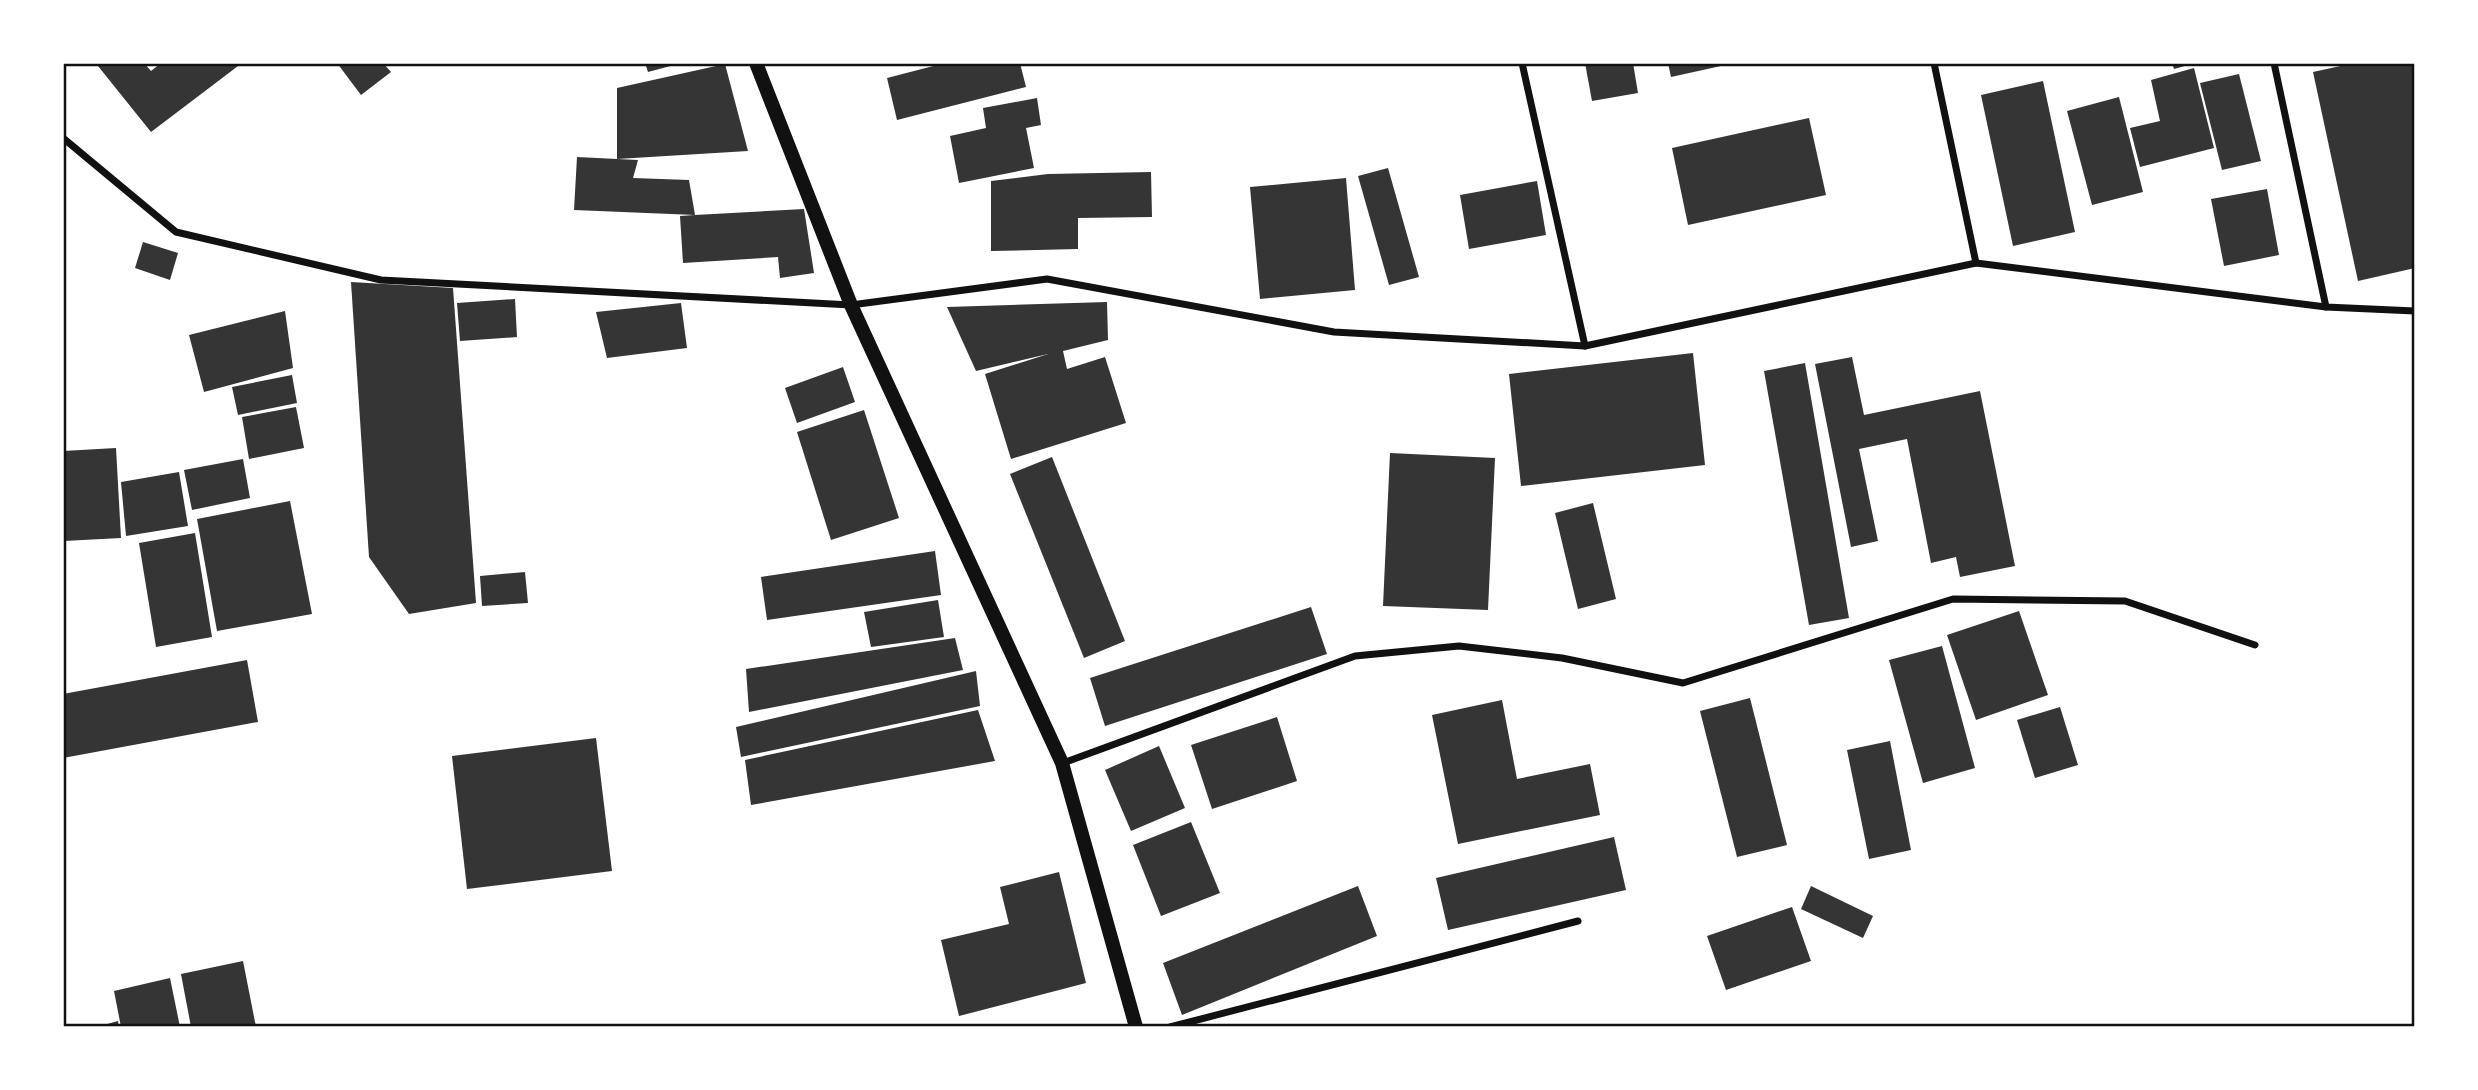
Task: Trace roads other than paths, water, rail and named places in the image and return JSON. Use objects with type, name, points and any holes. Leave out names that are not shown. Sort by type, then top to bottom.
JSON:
[{"type":"main road","points":[[756,63],[852,305],[1062,763],[1136,1027]]},
{"type":"street","points":[[1522,63],[1585,346]]},
{"type":"street","points":[[1934,63],[1976,263]]},
{"type":"street","points":[[2274,63],[2326,307]]},
{"type":"street","points":[[63,138],[176,232],[381,280],[852,305],[1047,279],[1334,332],[1585,346],[1976,263],[2326,307],[2415,311]]},
{"type":"street","points":[[1062,763],[1355,656],[1459,646],[1563,658],[1683,683],[1953,599],[2125,601],[2255,645]]},
{"type":"street","points":[[1170,1027],[1578,921]]}]
